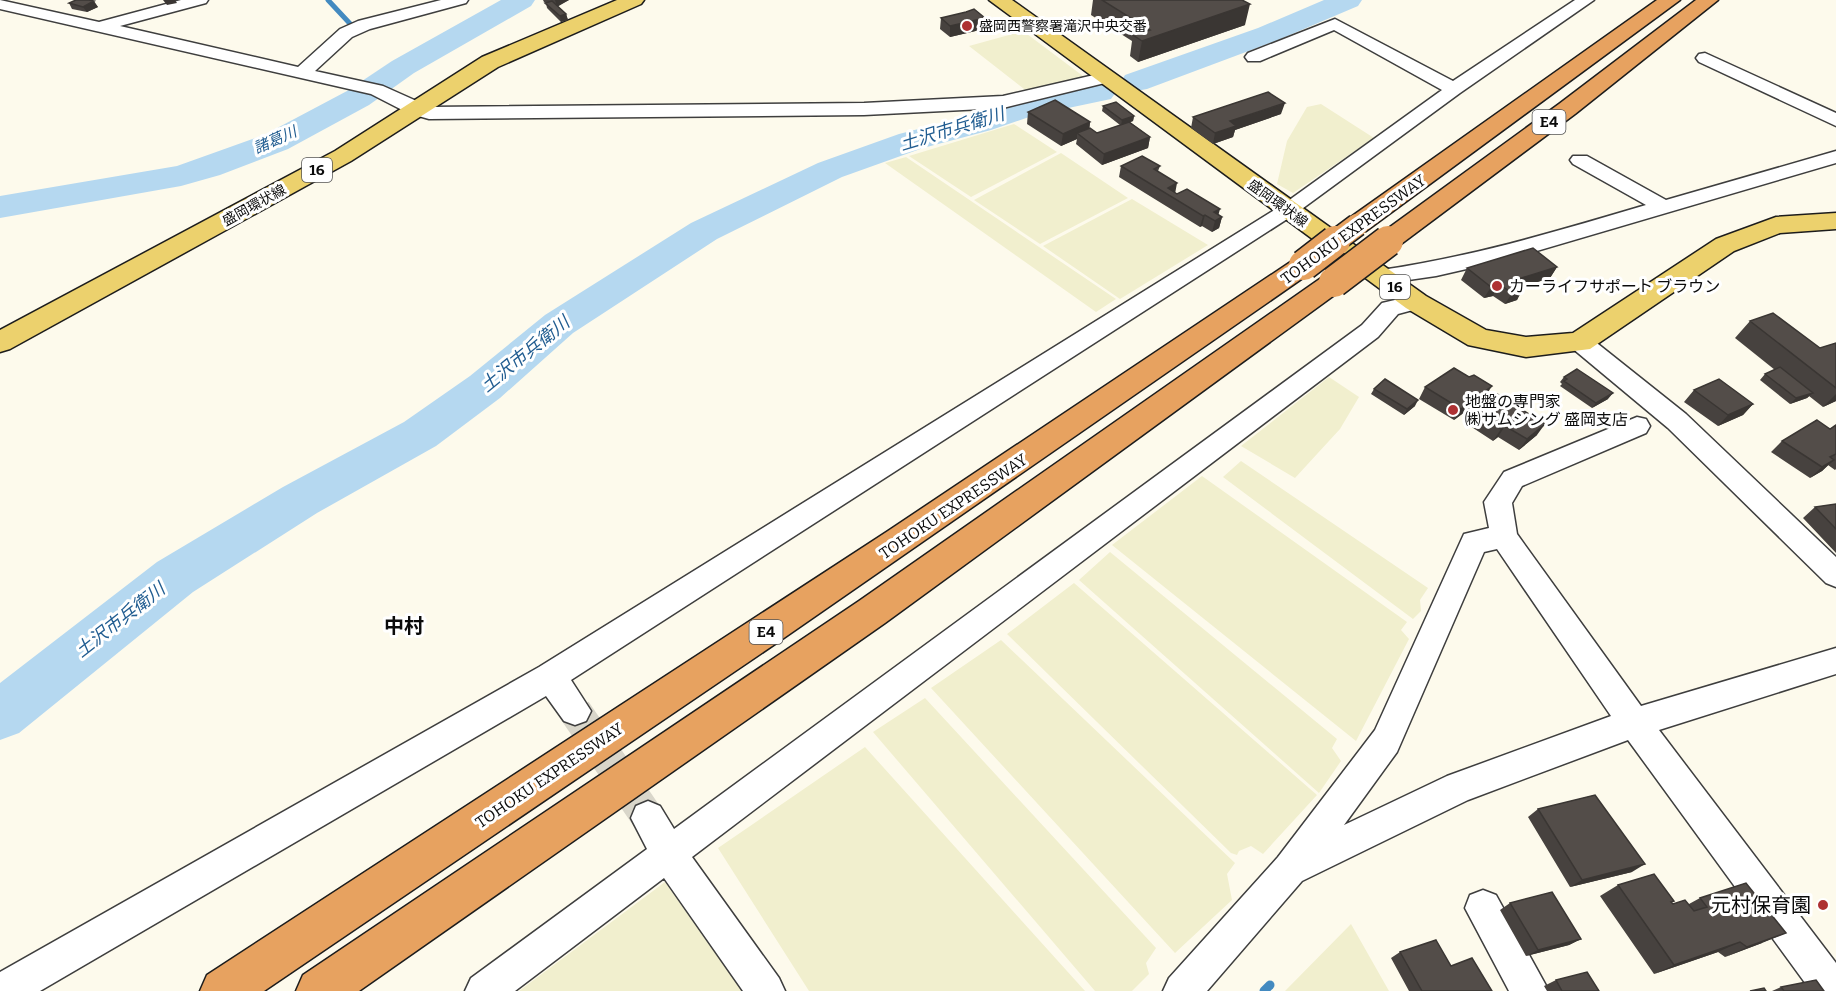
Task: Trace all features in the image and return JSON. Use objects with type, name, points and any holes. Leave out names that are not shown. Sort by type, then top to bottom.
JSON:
[{"type":"highway","name":"TOHOKU EXPRESSWAY","points":[[320,991],[881,605],[1319,273],[1358,225],[1670,0]]},
{"type":"highway","name":"TOHOKU EXPRESSWAY","points":[[223,991],[839,583],[1319,273],[1388,242],[1567,109],[1708,0]]},
{"type":"main road","name":"盛岡環状線","points":[[0,342],[343,156],[490,62],[634,0]]},
{"type":"main road","name":"盛岡環状線","points":[[999,0],[1416,302],[1478,338],[1526,347],[1580,342],[1725,245],[1776,225],[1836,221]]},
{"type":"street","points":[[97,27],[200,0]]},
{"type":"street","points":[[302,73],[346,33],[364,25],[460,0]]},
{"type":"street","points":[[4,991],[550,676],[1288,210],[1454,89],[1586,0]]},
{"type":"street","points":[[39,13],[70,5]]},
{"type":"street","points":[[5,8],[39,13],[377,90],[415,109],[429,113],[888,108],[1003,102],[1107,77]]},
{"type":"street","points":[[1254,57],[1335,24],[1454,89]]},
{"type":"street","points":[[1705,58],[1836,120]]},
{"type":"street","points":[[1381,277],[1436,269],[1498,255],[1836,157]]},
{"type":"street","points":[[1580,160],[1664,207]]},
{"type":"street","points":[[484,991],[1370,331],[1390,308],[1416,302]]},
{"type":"street","points":[[1580,342],[1677,421],[1836,575]]},
{"type":"street","points":[[1637,426],[1571,466],[1513,479],[1498,502],[1504,537],[1634,723],[1834,991]]},
{"type":"street","points":[[1182,991],[1290,868],[1386,741],[1474,542],[1504,537]]},
{"type":"street","points":[[1290,868],[1459,787],[1634,723],[1836,661]]},
{"type":"street","points":[[550,676],[575,711]]},
{"type":"street","points":[[648,818],[668,853],[766,991]]},
{"type":"street","points":[[1483,908],[1530,991]]},
{"type":"shaded area","points":[[1023,31],[1087,79],[1028,92],[969,46]]},
{"type":"shaded area","points":[[1321,104],[1374,138],[1293,193],[1277,184],[1287,141],[1307,107]]},
{"type":"shaded area","points":[[1014,124],[1057,152],[971,197],[909,156]]},
{"type":"shaded area","points":[[1061,153],[1128,198],[1040,244],[974,200]]},
{"type":"shaded area","points":[[906,157],[1116,299],[1096,312],[885,163]]},
{"type":"shaded area","points":[[1132,199],[1208,245],[1120,299],[1043,246]]},
{"type":"shaded area","points":[[1329,377],[1359,397],[1340,429],[1295,478],[1241,446]]},
{"type":"shaded area","points":[[1241,461],[1428,588],[1420,600],[1421,611],[1413,619],[1223,477]]},
{"type":"shaded area","points":[[1202,476],[1407,622],[1401,630],[1409,639],[1356,741],[1112,545]]},
{"type":"shaded area","points":[[1110,552],[1337,739],[1332,748],[1341,761],[1319,793],[1079,580]]},
{"type":"shaded area","points":[[1074,583],[1317,795],[1263,854],[1251,846],[1239,851],[1237,855],[1231,853],[1007,634]]},
{"type":"shaded area","points":[[1001,640],[1235,863],[1227,874],[1232,900],[1175,953],[931,688]]},
{"type":"shaded area","points":[[925,698],[1156,948],[1146,963],[1149,974],[1132,991],[1095,991],[873,732]]},
{"type":"shaded area","points":[[865,747],[1085,991],[809,991],[718,848]]},
{"type":"shaded area","points":[[665,882],[742,991],[519,991]]},
{"type":"shaded area","points":[[1351,924],[1389,991],[1285,991]]},
{"type":"building","points":[[76,0],[94,1],[83,7],[69,3]]},
{"type":"building","points":[[1102,0],[1242,0],[1250,4],[1142,41],[1133,35],[1150,30]]},
{"type":"building","points":[[552,1],[566,14],[560,16],[545,3]]},
{"type":"building","points":[[974,9],[985,18],[950,26],[941,18],[966,12]]},
{"type":"building","points":[[1268,92],[1285,103],[1230,121],[1236,126],[1215,133],[1193,117]]},
{"type":"building","points":[[1055,100],[1090,122],[1063,134],[1028,112]]},
{"type":"building","points":[[1116,102],[1134,116],[1122,120],[1103,106]]},
{"type":"building","points":[[1129,122],[1150,137],[1104,154],[1077,133],[1090,128],[1097,133]]},
{"type":"building","points":[[1142,156],[1160,166],[1154,169],[1177,183],[1168,188],[1177,194],[1187,189],[1220,209],[1214,212],[1222,217],[1215,221],[1203,216],[1121,166]]},
{"type":"building","points":[[1533,248],[1557,267],[1512,281],[1523,289],[1512,293],[1499,284],[1491,287],[1467,268]]},
{"type":"building","points":[[1773,313],[1820,348],[1836,343],[1836,388],[1750,321]]},
{"type":"building","points":[[1780,367],[1813,393],[1796,398],[1765,374]]},
{"type":"building","points":[[1454,368],[1469,377],[1474,375],[1492,386],[1461,409],[1425,387]]},
{"type":"building","points":[[1577,369],[1613,393],[1596,403],[1564,381],[1567,379],[1564,377]]},
{"type":"building","points":[[1385,379],[1418,400],[1407,409],[1374,389]]},
{"type":"building","points":[[1719,379],[1753,404],[1728,415],[1694,390]]},
{"type":"building","points":[[1497,394],[1545,424],[1527,439],[1505,426],[1501,429],[1474,412]]},
{"type":"building","points":[[1817,420],[1830,429],[1836,425],[1836,454],[1830,457],[1834,460],[1822,467],[1782,441]]},
{"type":"building","points":[[1836,504],[1836,529],[1815,507]]},
{"type":"building","points":[[1595,795],[1645,864],[1582,880],[1538,809]]},
{"type":"building","points":[[1654,874],[1674,901],[1671,902],[1673,904],[1685,900],[1694,911],[1707,907],[1700,898],[1746,883],[1786,933],[1747,947],[1740,942],[1674,965],[1618,885]]},
{"type":"building","points":[[1552,892],[1581,939],[1538,950],[1510,903]]},
{"type":"building","points":[[1436,940],[1451,966],[1472,958],[1492,991],[1422,991],[1400,952]]},
{"type":"building","points":[[1587,972],[1599,991],[1562,991],[1556,980]]},
{"type":"building","points":[[1816,980],[1824,991],[1784,991],[1781,987]]},
{"type":"building","points":[[1764,988],[1766,991],[1750,991]]},
{"type":"waterway","points":[[328,0],[355,29]]},
{"type":"waterway","name":"諸葛川","points":[[0,207],[181,176],[276,142],[358,98],[403,67],[521,0]]},
{"type":"waterway","name":"土沢市兵衛川","points":[[1136,82],[1268,34],[1348,0]]},
{"type":"waterway","name":"土沢市兵衛川","points":[[0,715],[175,577],[300,500],[420,434],[485,387],[559,324],[704,231],[830,170],[911,141],[980,123],[1027,107],[1100,92]]},
{"type":"waterway","points":[[1264,991],[1270,985]]},
{"type":"tunnel","points":[[575,711],[648,818]]},
{"type":"place","name":"盛岡西警察署滝沢中央交番","points":[[967,26]]},
{"type":"place","name":"カーライフサポート ブラウン","points":[[1497,286]]},
{"type":"place","name":"地盤の専門家 ㈱サムシング 盛岡支店","points":[[1453,410]]},
{"type":"place","name":"元村保育園","points":[[1823,905]]},
{"type":"district","name":"中村","points":[[404,626]]}]
